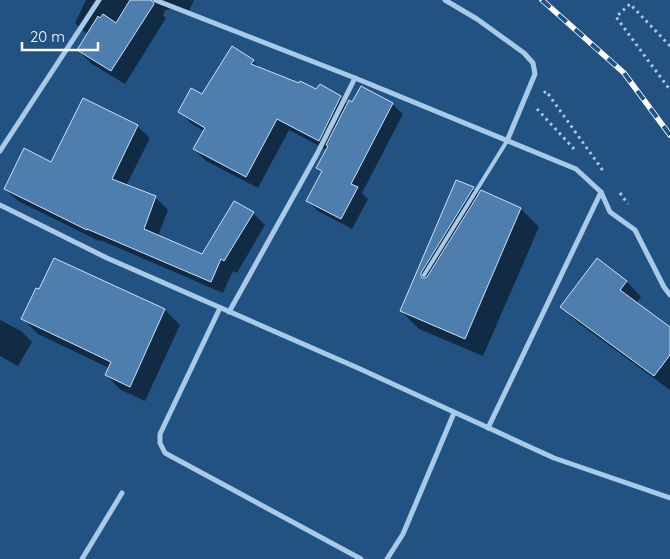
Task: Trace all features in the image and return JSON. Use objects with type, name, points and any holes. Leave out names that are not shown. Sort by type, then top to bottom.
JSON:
[{"type":"street","points":[[0,151],[99,0]]},
{"type":"street","points":[[155,0],[355,78],[576,169],[601,192],[610,212],[635,230],[670,295]]},
{"type":"street","points":[[445,0],[477,19],[524,53],[533,63],[536,74],[508,141]]},
{"type":"street","points":[[229,312],[317,154],[355,78]]},
{"type":"street","points":[[488,428],[601,192]]},
{"type":"street","points":[[0,205],[107,258],[358,368],[554,458],[670,498]]},
{"type":"street","points":[[220,308],[160,434],[160,443],[164,452],[361,559]]},
{"type":"street","points":[[387,559],[403,534],[454,413]]},
{"type":"street","points":[[82,559],[122,493]]},
{"type":"lane","points":[[424,275],[508,141]]},
{"type":"path","points":[[670,46],[630,4],[616,17],[670,90]]},
{"type":"path","points":[[539,97],[546,92]]},
{"type":"path","points":[[532,103],[576,152]]},
{"type":"building","points":[[130,0],[151,0],[154,4],[111,71],[77,50],[98,16],[100,18],[103,14],[116,23]]},
{"type":"building","points":[[232,46],[254,60],[251,64],[299,83],[300,81],[316,89],[320,84],[341,96],[319,141],[277,119],[246,177],[193,149],[205,128],[178,112],[191,88],[202,94]]},
{"type":"building","points":[[361,86],[393,103],[351,184],[358,187],[341,219],[306,201],[322,171],[316,168],[328,146],[326,145],[349,100],[352,102]]},
{"type":"building","points":[[83,98],[138,125],[112,179],[156,196],[144,229],[202,254],[234,201],[254,212],[224,261],[221,259],[211,282],[87,230],[4,189],[24,148],[51,162]]},
{"type":"building","points":[[456,180],[474,187],[421,273],[422,278],[427,277],[481,190],[521,208],[465,339],[400,311]]},
{"type":"building","points":[[54,258],[165,309],[130,387],[105,375],[111,362],[21,319],[36,288],[39,289]]},
{"type":"building","points":[[597,258],[627,281],[620,290],[670,327],[670,355],[654,376],[560,307]]},
{"type":"railway","points":[[542,0],[624,73],[670,135]]}]
